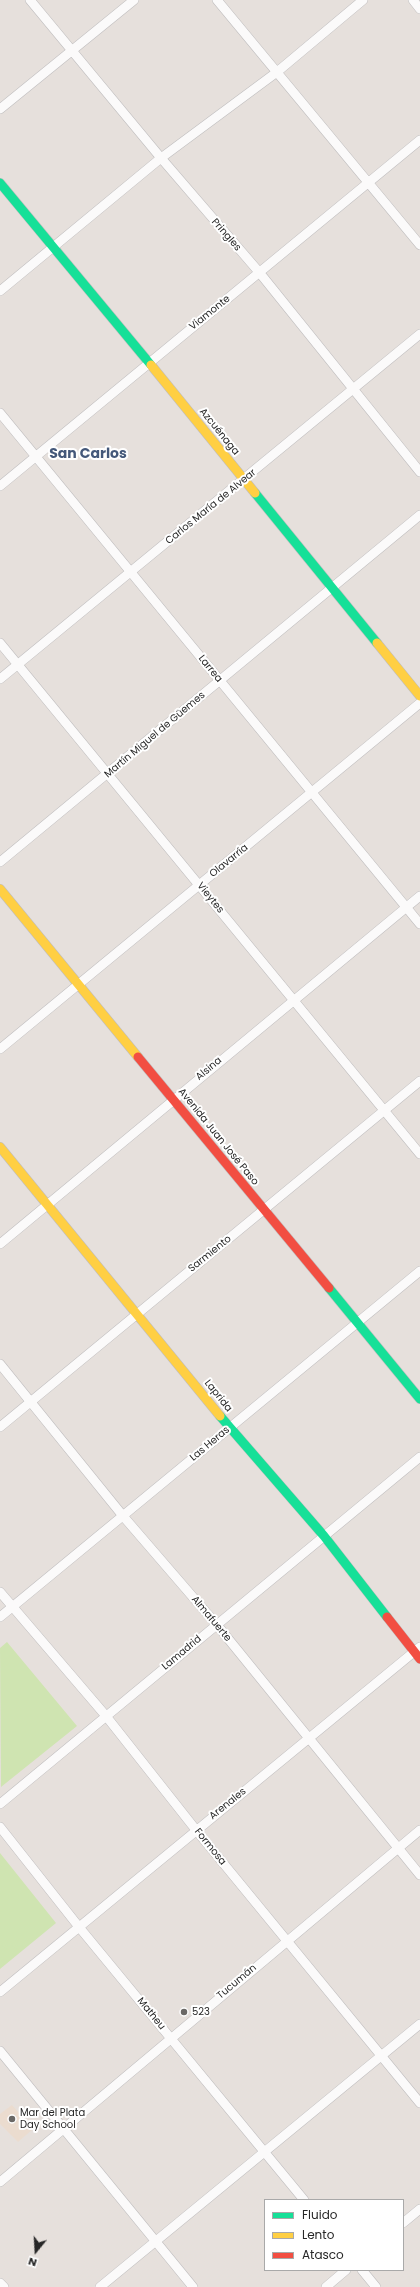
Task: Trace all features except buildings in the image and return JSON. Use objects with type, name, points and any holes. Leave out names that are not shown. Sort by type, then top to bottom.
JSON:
[{"type":"street","name":"Pringles","points":[[30,0],[161,158],[259,272],[420,472]]},
{"type":"street","points":[[0,109],[134,0]]},
{"type":"street","points":[[217,0],[420,245]]},
{"type":"street","points":[[0,291],[161,158],[277,72],[363,0]]},
{"type":"street","points":[[413,0],[420,9]]},
{"type":"street","name":"Viamonte","points":[[0,486],[420,140]]},
{"type":"street","name":"Azcuénaga","points":[[0,183],[149,362],[420,696]]},
{"type":"street","name":"Carlos María de Alvear","points":[[0,679],[131,573],[420,334]]},
{"type":"street","name":"Larrea","points":[[0,413],[420,924]]},
{"type":"street","name":"Martín Miguel de Güemes","points":[[0,862],[420,515]]},
{"type":"street","name":"Vieytes","points":[[0,643],[420,1154]]},
{"type":"street","name":"Olavarría","points":[[0,1049],[420,704]]},
{"type":"street","name":"Avenida Juan José Paso","points":[[0,889],[420,1399]]},
{"type":"street","name":"Alsina","points":[[0,1244],[173,1099],[420,896]]},
{"type":"street","name":"Sarmiento","points":[[0,1427],[384,1110],[420,1082]]},
{"type":"street","name":"Laprida","points":[[0,1147],[230,1428],[324,1536],[418,1652]]},
{"type":"street","name":"Las Heras","points":[[0,1617],[420,1271]]},
{"type":"street","name":"Almafuerte","points":[[0,1364],[123,1516],[217,1625],[308,1739],[420,1875]]},
{"type":"street","name":"Lamadrid","points":[[0,1804],[420,1457]]},
{"type":"street","name":"Formosa","points":[[0,1592],[106,1716],[286,1941],[420,2103]]},
{"type":"street","name":"Arenales","points":[[0,1992],[196,1830],[418,1652]]},
{"type":"street","name":"Matheu","points":[[0,1827],[79,1927],[303,2199]]},
{"type":"street","name":"Tucumán","points":[[0,2182],[397,1847],[420,1830]]},
{"type":"street","points":[[100,2287],[420,2024]]},
{"type":"street","points":[[0,2051],[193,2287]]},
{"type":"street","points":[[404,2222],[420,2209]]},
{"type":"street","points":[[326,2287],[345,2271]]},
{"type":"street","points":[[363,2271],[376,2287]]},
{"type":"street","points":[[0,2282],[4,2287]]},
{"type":"shaded area","name":"Mar del Plata Day School","points":[[12,2105],[33,2129],[18,2142],[0,2124],[0,2114]]},
{"type":"green space","points":[[7,1642],[77,1726],[1,1787],[0,1648]]},
{"type":"green space","points":[[0,1853],[56,1923],[0,1969]]},
{"type":"traffic: fast","points":[[0,183],[151,365]]},
{"type":"traffic: fast","points":[[255,493],[377,643]]},
{"type":"traffic: fast","points":[[329,1288],[420,1399]]},
{"type":"traffic: fast","points":[[220,1416],[324,1536],[387,1617]]},
{"type":"traffic: slow","points":[[151,365],[255,493]]},
{"type":"traffic: slow","points":[[377,643],[420,696]]},
{"type":"traffic: slow","points":[[0,889],[138,1057]]},
{"type":"traffic: slow","points":[[0,1147],[220,1416]]},
{"type":"traffic: jam","points":[[138,1057],[329,1288]]},
{"type":"traffic: jam","points":[[387,1617],[420,1659]]},
{"type":"place","name":"523","points":[[184,2012]]},
{"type":"place","name":"Mar del Plata Day School","points":[[12,2119]]},
{"type":"district","name":"San Carlos","points":[[88,454]]}]
